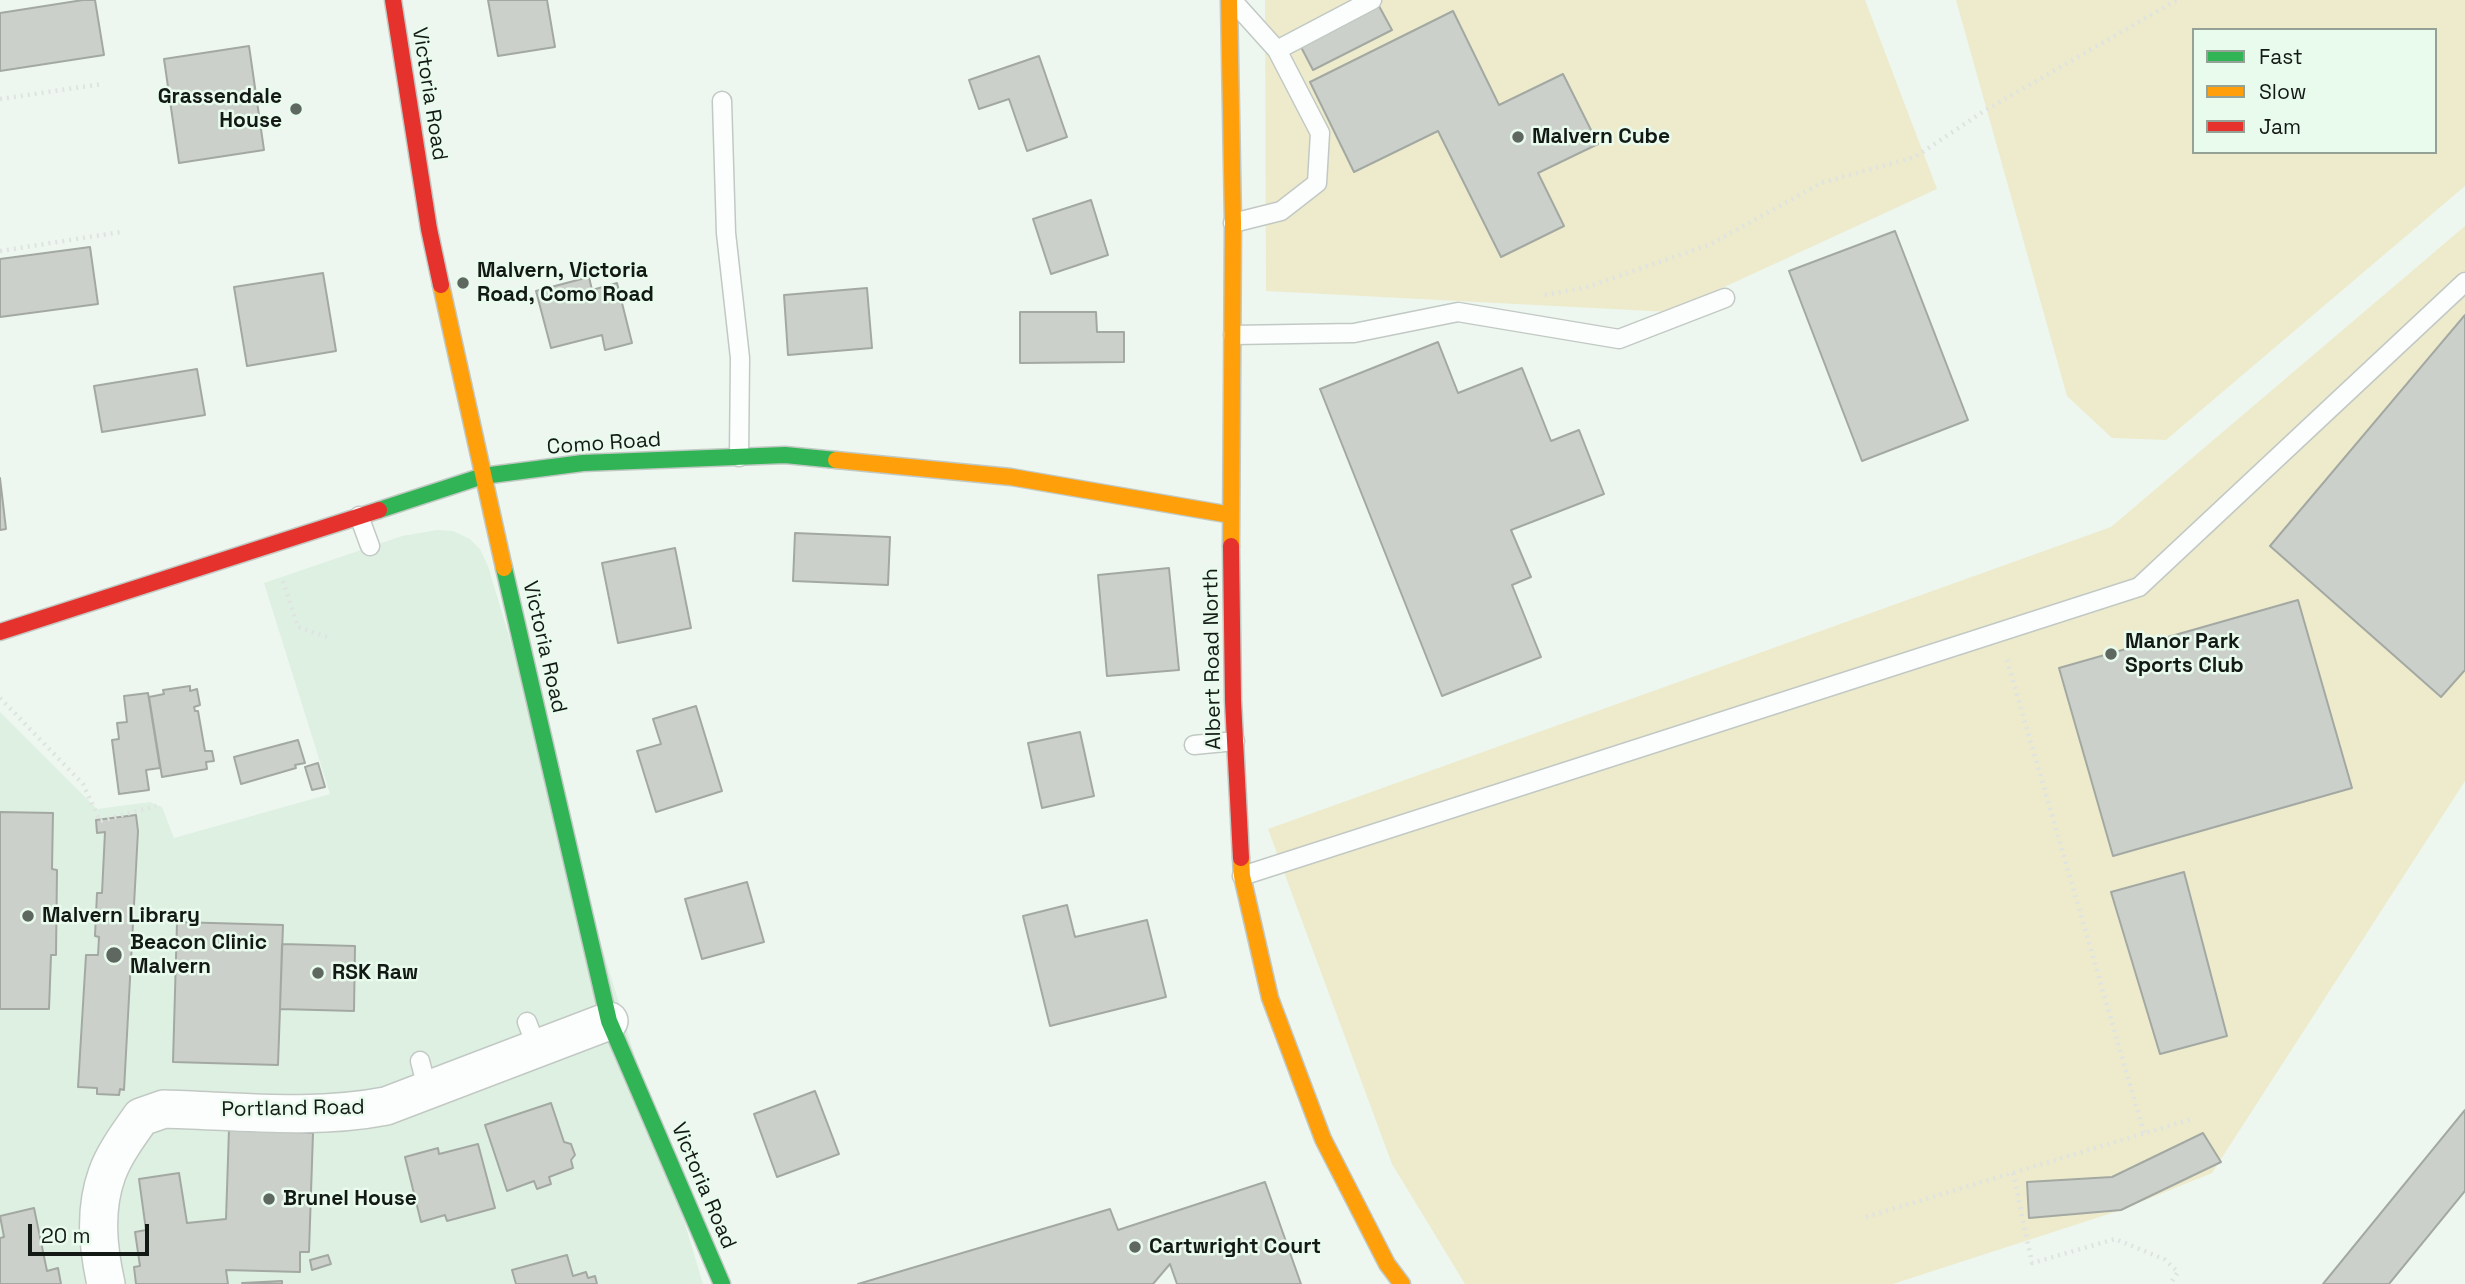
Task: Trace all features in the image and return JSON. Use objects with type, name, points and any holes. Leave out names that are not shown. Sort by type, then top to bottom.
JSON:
[{"type":"street","name":"Victoria Road","points":[[393,0],[429,229],[609,1021],[722,1284]]},
{"type":"street","name":"Albert Road North","points":[[1230,0],[1233,223],[1231,515],[1235,741],[1242,876],[1270,998],[1323,1139],[1387,1264],[1402,1284]]},
{"type":"street","name":"Como Road","points":[[0,632],[483,476],[583,463],[785,455],[1010,477],[1231,515]]},
{"type":"street","name":"Portland Road","points":[[106,1284],[100,1255],[99,1206],[107,1172],[141,1116],[164,1109],[318,1112],[358,1111],[386,1106],[424,1076],[532,1035],[609,1021]]},
{"type":"lane","points":[[1230,0],[1277,50],[1320,133],[1317,183],[1281,211],[1233,223]]},
{"type":"lane","points":[[1277,50],[1372,0]]},
{"type":"lane","points":[[722,101],[726,233],[740,358],[739,457]]},
{"type":"lane","points":[[1242,876],[2139,587],[2465,282]]},
{"type":"lane","points":[[1233,335],[1354,332],[1458,312],[1619,339],[1725,298]]},
{"type":"lane","points":[[359,516],[370,546]]},
{"type":"lane","points":[[1194,745],[1235,741]]},
{"type":"path","points":[[1537,296],[1587,287],[1711,244],[1821,183],[1915,157],[1984,111],[2177,0]]},
{"type":"path","points":[[0,99],[102,85]]},
{"type":"path","points":[[0,251],[121,232]]},
{"type":"path","points":[[271,544],[298,627],[327,637]]},
{"type":"path","points":[[1999,632],[2144,1133]]},
{"type":"path","points":[[0,698],[83,784],[100,821],[156,806]]},
{"type":"path","points":[[1866,1217],[2192,1119]]},
{"type":"path","points":[[2013,1172],[2032,1263],[2115,1239],[2164,1259],[2178,1272],[2170,1284]]},
{"type":"shaded area","points":[[1265,0],[1865,0],[1937,189],[1670,312],[1266,291]]},
{"type":"shaded area","points":[[1956,0],[2465,0],[2465,186],[2166,440],[2112,438],[2067,396]]},
{"type":"shaded area","name":"Manor Park Sports Club","points":[[2465,226],[2465,781],[2212,1173],[2121,1210],[1893,1284],[1465,1284],[1392,1164],[1268,829],[2111,527]]},
{"type":"shaded area","points":[[437,530],[453,531],[470,539],[480,549],[488,566],[703,1284],[0,1284],[0,712],[97,809],[150,802],[162,807],[174,838],[330,794],[264,583],[402,536]]},
{"type":"building","points":[[95,0],[104,55],[0,71],[0,13]]},
{"type":"building","points":[[488,0],[547,0],[555,47],[498,56]]},
{"type":"building","points":[[1379,6],[1392,30],[1313,70],[1301,47]]},
{"type":"building","name":"Malvern Cube","points":[[1453,11],[1499,105],[1563,74],[1598,144],[1538,173],[1564,226],[1501,257],[1438,131],[1354,172],[1310,82]]},
{"type":"building","points":[[249,46],[264,150],[179,163],[164,59]]},
{"type":"building","points":[[1039,56],[1067,137],[1027,151],[1009,99],[979,109],[969,80]]},
{"type":"building","points":[[1091,200],[1108,255],[1051,274],[1033,219]]},
{"type":"building","points":[[1895,231],[1968,420],[1862,461],[1789,271]]},
{"type":"building","points":[[90,247],[98,304],[0,317],[0,259]]},
{"type":"building","points":[[323,273],[336,351],[247,366],[234,287]]},
{"type":"building","points":[[589,277],[592,290],[617,283],[632,343],[605,350],[602,335],[551,348],[536,291]]},
{"type":"building","points":[[867,288],[872,348],[788,355],[784,295]]},
{"type":"building","points":[[1020,312],[1096,312],[1097,332],[1124,332],[1124,362],[1020,363]]},
{"type":"building","points":[[2465,315],[2465,670],[2441,697],[2270,546]]},
{"type":"building","points":[[1438,342],[1458,393],[1522,368],[1551,441],[1579,430],[1604,494],[1511,530],[1531,577],[1512,585],[1541,657],[1442,696],[1320,389]]},
{"type":"building","points":[[197,369],[205,415],[102,432],[94,386]]},
{"type":"building","points":[[0,478],[6,529],[0,530]]},
{"type":"building","points":[[795,533],[890,537],[888,585],[793,581]]},
{"type":"building","points":[[675,548],[691,628],[618,643],[602,563]]},
{"type":"building","points":[[1169,568],[1179,670],[1107,676],[1098,575]]},
{"type":"building","points":[[2298,600],[2352,788],[2113,856],[2059,668]]},
{"type":"building","points":[[190,686],[190,691],[197,689],[200,705],[194,707],[195,711],[198,711],[205,751],[212,751],[214,761],[206,762],[207,769],[162,777],[149,697],[164,694],[163,690]]},
{"type":"building","points":[[148,693],[160,768],[146,770],[149,790],[119,794],[112,740],[119,739],[117,723],[127,722],[124,696]]},
{"type":"building","points":[[696,706],[722,791],[656,812],[637,751],[661,744],[653,719]]},
{"type":"building","points":[[1080,732],[1094,796],[1042,808],[1028,743]]},
{"type":"building","points":[[298,740],[305,763],[241,784],[234,757]]},
{"type":"building","points":[[318,763],[325,787],[312,790],[305,767]]},
{"type":"building","name":"Malvern Library","points":[[0,812],[53,813],[52,869],[57,870],[56,955],[51,955],[49,1009],[0,1009]]},
{"type":"building","name":"Beacon Clinic Malvern","points":[[136,815],[138,831],[124,1090],[120,1089],[119,1095],[97,1094],[97,1088],[78,1087],[86,955],[98,955],[99,937],[95,936],[97,893],[102,893],[105,832],[97,833],[96,820]]},
{"type":"building","points":[[2184,872],[2227,1036],[2160,1054],[2111,892]]},
{"type":"building","points":[[747,882],[764,942],[702,959],[685,899]]},
{"type":"building","points":[[1067,905],[1075,937],[1147,920],[1166,997],[1050,1026],[1023,916]]},
{"type":"building","points":[[177,922],[283,925],[278,1065],[173,1062]]},
{"type":"building","name":"RSK Raw","points":[[282,944],[355,946],[354,1011],[280,1009]]},
{"type":"building","points":[[815,1091],[839,1154],[777,1177],[754,1114]]},
{"type":"building","points":[[551,1103],[564,1142],[571,1144],[575,1155],[571,1160],[573,1168],[549,1177],[551,1184],[537,1189],[534,1181],[507,1191],[485,1125]]},
{"type":"building","points":[[2465,1110],[2465,1191],[2389,1284],[2323,1284]]},
{"type":"building","name":"Brunel House","points":[[229,1129],[313,1133],[309,1252],[300,1252],[300,1272],[226,1270],[228,1284],[136,1284],[134,1267],[140,1266],[135,1232],[146,1230],[139,1179],[179,1173],[187,1223],[226,1219]]},
{"type":"building","points":[[2203,1133],[2221,1162],[2121,1210],[2029,1218],[2027,1182],[2112,1177]]},
{"type":"building","points":[[478,1144],[495,1208],[447,1221],[445,1215],[421,1222],[405,1157],[438,1148],[439,1154]]},
{"type":"building","name":"Cartwright Court","points":[[1265,1182],[1301,1284],[1177,1284],[1170,1264],[1153,1284],[858,1284],[1110,1209],[1118,1230]]},
{"type":"building","points":[[34,1208],[47,1271],[58,1268],[61,1284],[0,1284],[0,1238],[4,1237],[0,1216]]},
{"type":"building","points":[[328,1255],[331,1264],[312,1270],[310,1260]]},
{"type":"building","points":[[567,1255],[573,1276],[586,1272],[588,1278],[595,1276],[597,1284],[516,1284],[512,1270]]},
{"type":"building","points":[[282,1281],[282,1284],[242,1283]]},
{"type":"traffic: fast","points":[[379,510],[483,476],[583,463],[785,455],[836,460]]},
{"type":"traffic: fast","points":[[504,568],[609,1021],[722,1284]]},
{"type":"traffic: slow","points":[[1229,0],[1233,223],[1231,546]]},
{"type":"traffic: slow","points":[[441,285],[504,568]]},
{"type":"traffic: slow","points":[[836,460],[1011,477],[1231,515]]},
{"type":"traffic: slow","points":[[1241,858],[1242,876],[1270,998],[1323,1139],[1387,1264],[1402,1284]]},
{"type":"traffic: jam","points":[[393,0],[429,229],[441,285]]},
{"type":"traffic: jam","points":[[0,632],[379,510]]},
{"type":"traffic: jam","points":[[1231,546],[1233,701],[1241,858]]},
{"type":"place","name":"Grassendale House","points":[[296,109]]},
{"type":"place","name":"Malvern Cube","points":[[1518,137]]},
{"type":"place","name":"Malvern, Victoria Road, Como Road","points":[[463,283]]},
{"type":"place","name":"Manor Park Sports Club","points":[[2111,654]]},
{"type":"place","name":"Malvern Library","points":[[28,916]]},
{"type":"place","name":"Beacon Clinic Malvern","points":[[114,955]]},
{"type":"place","name":"RSK Raw","points":[[318,973]]},
{"type":"place","name":"Brunel House","points":[[269,1199]]},
{"type":"place","name":"Cartwright Court","points":[[1135,1247]]}]
